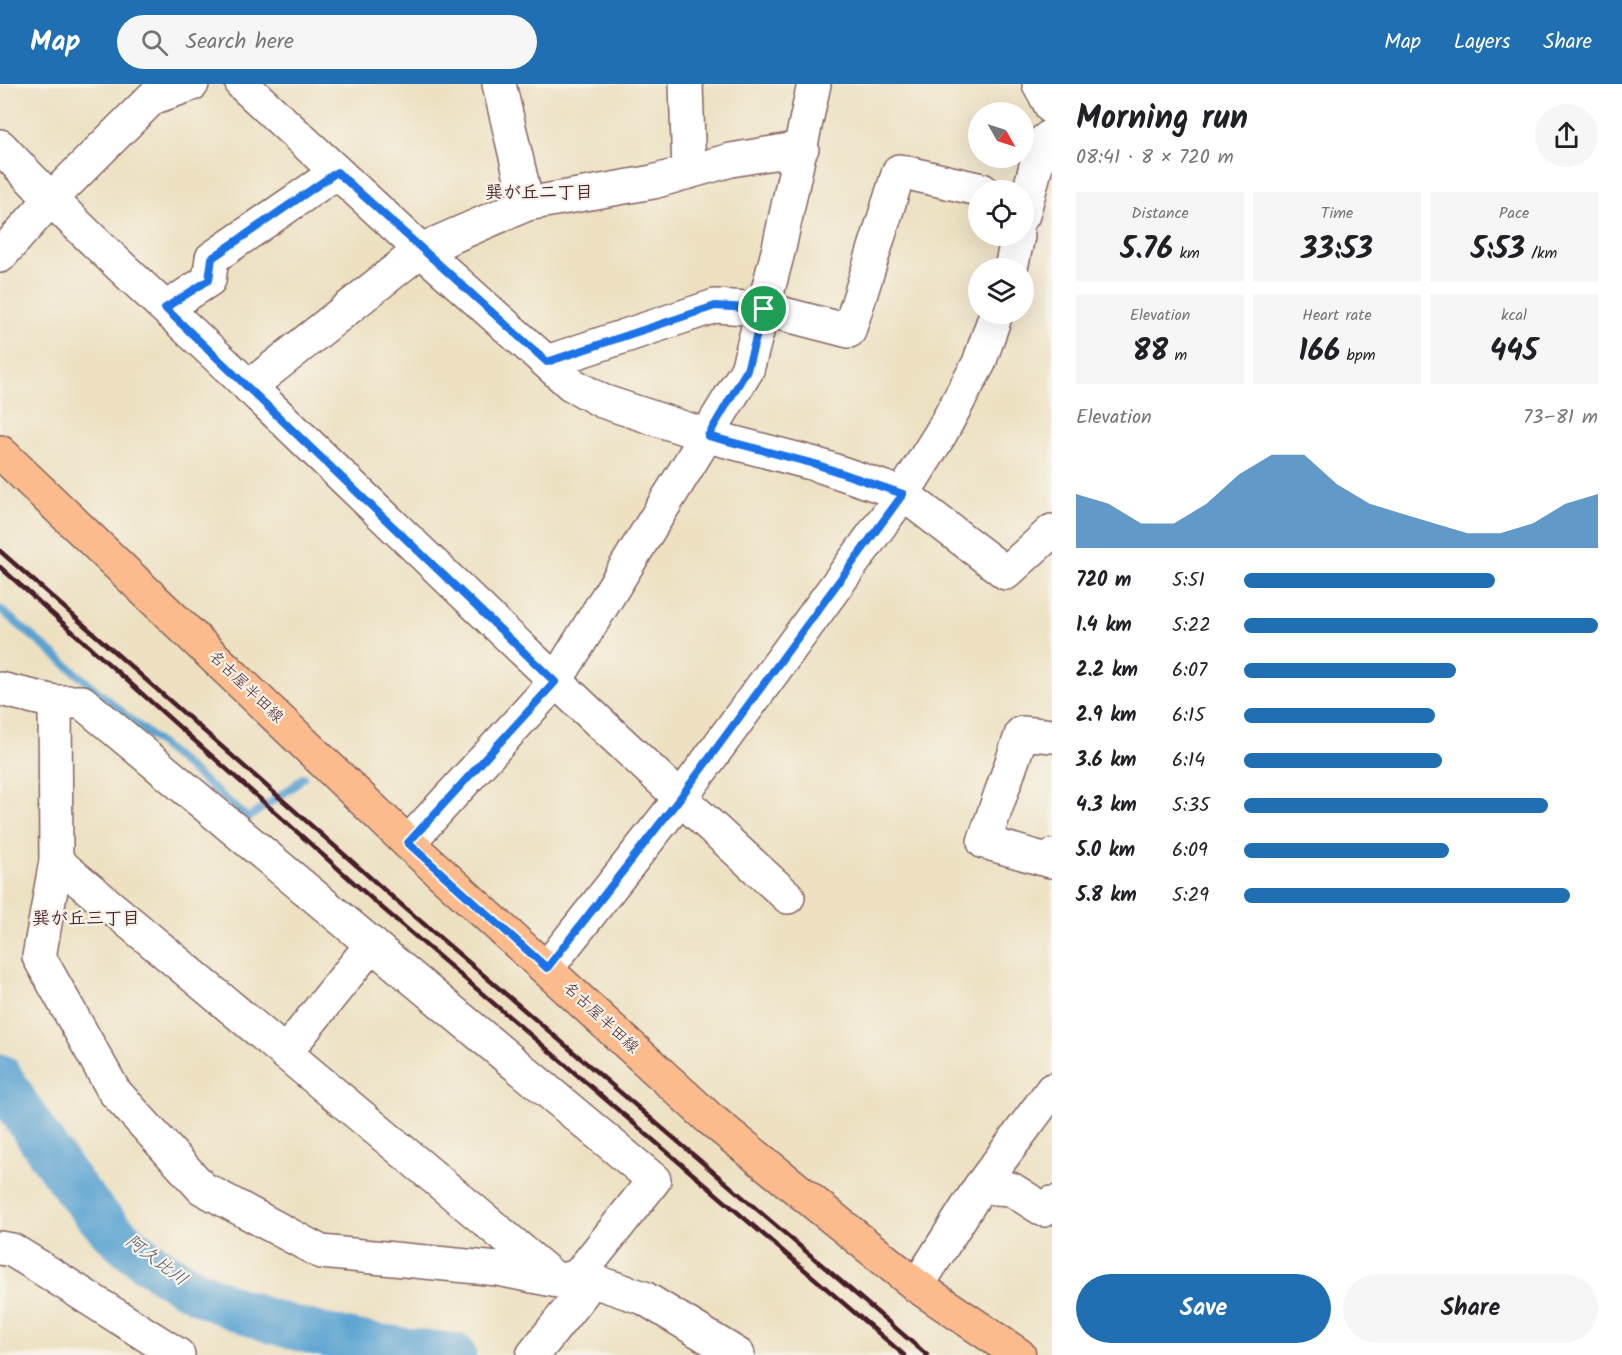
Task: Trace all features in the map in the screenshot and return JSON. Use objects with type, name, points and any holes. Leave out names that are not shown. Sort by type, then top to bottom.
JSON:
[{"type":"main road","name":"名古屋半田線","points":[[2,459],[408,843],[709,1118],[917,1286],[1019,1355]]},
{"type":"street","points":[[0,256],[50,200],[152,98],[192,84]]},
{"type":"street","points":[[242,84],[571,384],[602,401],[708,436],[815,464],[903,494],[1006,573],[1052,531]]},
{"type":"street","points":[[499,84],[527,204]]},
{"type":"street","points":[[686,84],[689,172]]},
{"type":"street","points":[[408,843],[555,682],[747,370],[764,309],[802,148],[814,84]]},
{"type":"street","points":[[1039,84],[1052,108]]},
{"type":"street","points":[[1031,180],[1042,143],[1052,135]]},
{"type":"street","points":[[0,146],[50,200],[249,387],[555,682],[788,897]]},
{"type":"street","points":[[249,387],[421,249],[527,204],[653,182],[731,160],[802,148]]},
{"type":"street","points":[[547,362],[715,306],[764,309],[849,331],[899,171],[968,187]]},
{"type":"street","points":[[165,308],[209,280],[212,258],[337,172]]},
{"type":"street","points":[[547,968],[680,798],[903,494],[979,363],[993,324]]},
{"type":"street","points":[[0,689],[55,702],[82,702],[654,1180],[568,1279]]},
{"type":"street","points":[[55,702],[56,861],[39,957],[114,1091],[202,1188],[321,1252],[498,1269],[568,1279],[644,1298],[738,1355]]},
{"type":"street","points":[[1052,736],[1022,733],[984,842],[1050,861],[1052,856]]},
{"type":"street","points":[[56,861],[285,1053],[583,1292],[533,1355]]},
{"type":"street","points":[[285,1053],[372,944]]},
{"type":"street","points":[[917,1286],[980,1187],[1052,1090]]},
{"type":"street","points":[[980,1187],[1011,1189],[1049,1209]]},
{"type":"street","points":[[0,1248],[20,1256],[178,1355]]},
{"type":"waterway","points":[[0,609],[248,818],[294,786],[303,777]]},
{"type":"waterway","name":"阿久比川","points":[[0,1076],[50,1153],[97,1215],[132,1249],[172,1277],[215,1300],[261,1318],[309,1332],[406,1350],[454,1355]]},
{"type":"railway","points":[[0,551],[390,895],[927,1355]]},
{"type":"railway","points":[[0,567],[380,906],[904,1355]]},
{"type":"district","name":"巽が丘二丁目","points":[[539,193]]},
{"type":"district","name":"巽が丘三丁目","points":[[86,919]]},
{"type":"route","points":[[337,172],[547,362],[715,306],[764,309],[747,370],[732,399],[708,436],[815,464],[903,494],[680,798],[547,968],[408,843],[555,682],[165,308],[209,280],[212,258],[337,172]]}]
